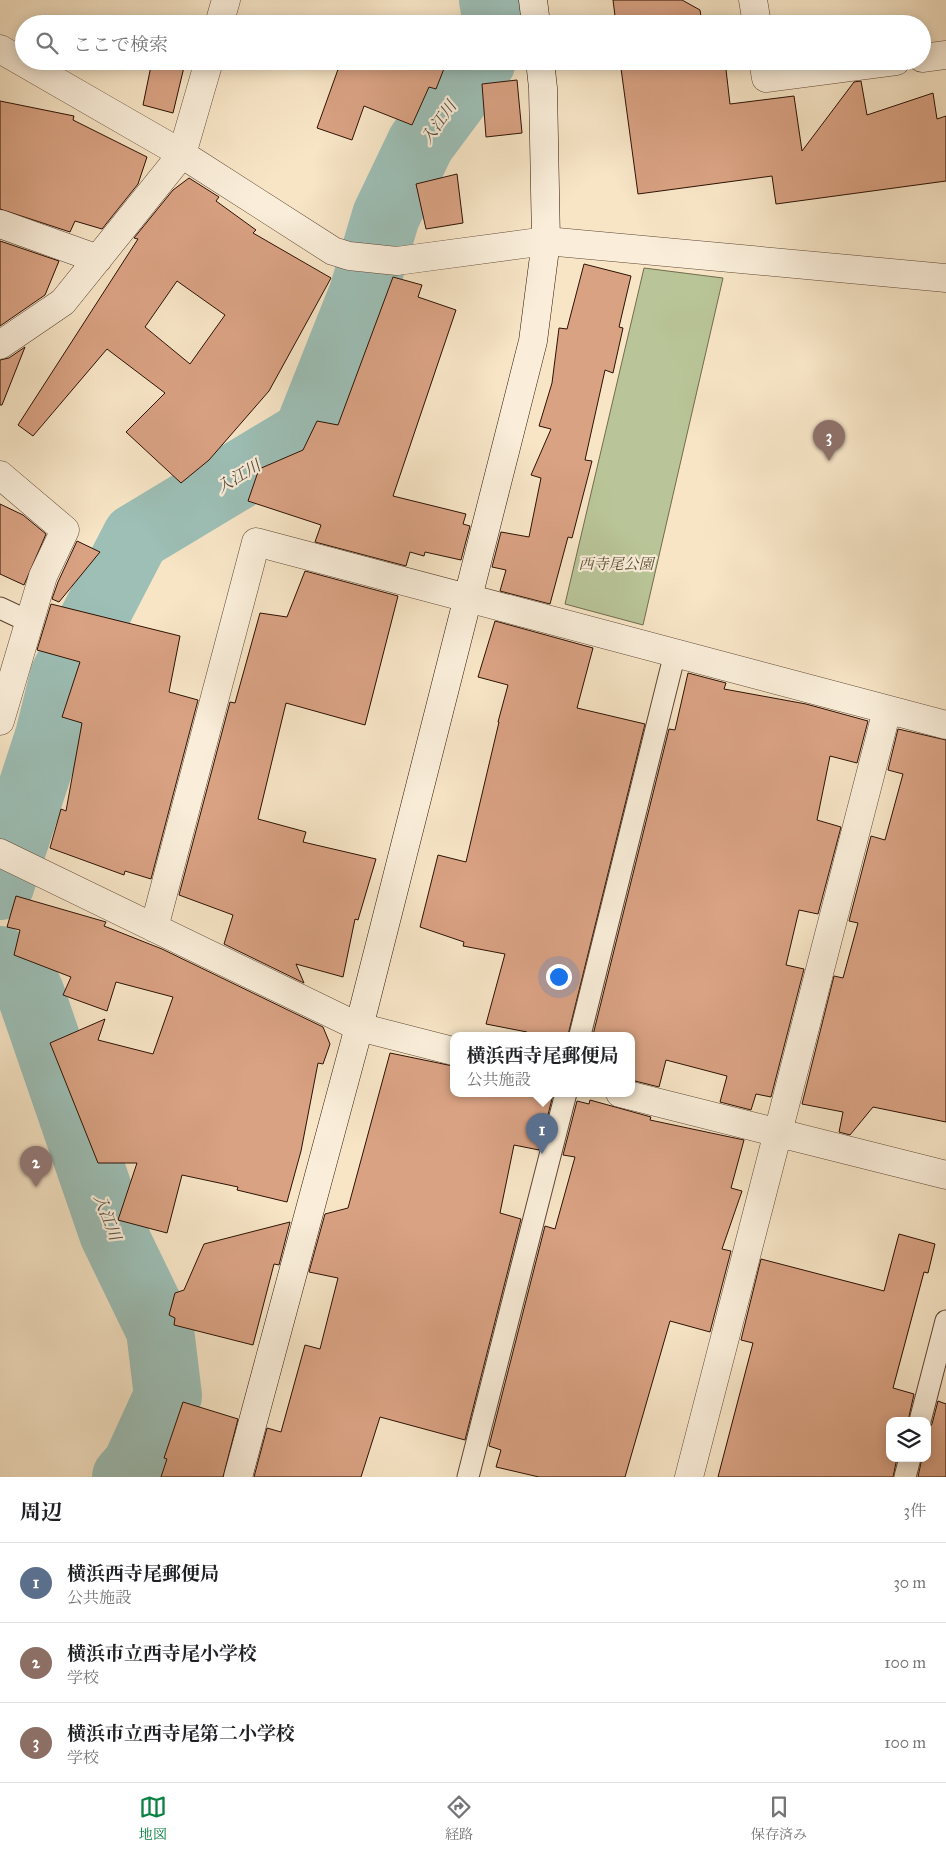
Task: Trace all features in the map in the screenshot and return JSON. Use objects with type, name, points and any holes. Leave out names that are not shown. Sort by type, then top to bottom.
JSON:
[{"type":"street","points":[[222,15],[226,0]]},
{"type":"street","points":[[533,0],[535,15]]},
{"type":"street","points":[[753,0],[756,15]]},
{"type":"street","points":[[0,49],[15,58]]},
{"type":"street","points":[[931,57],[946,55]]},
{"type":"street","points":[[36,70],[182,154],[333,252],[349,256],[397,262],[546,241],[946,278]]},
{"type":"street","points":[[0,345],[63,302],[182,154],[205,70]]},
{"type":"street","points":[[238,1477],[359,1027],[533,341],[546,241],[541,70]]},
{"type":"street","points":[[765,70],[766,78],[827,70]]},
{"type":"street","points":[[0,224],[98,259]]},
{"type":"street","points":[[0,475],[65,530],[43,576],[0,721]]},
{"type":"street","points":[[154,928],[256,542],[946,725]]},
{"type":"street","points":[[689,1477],[887,710]]},
{"type":"street","points":[[10,857],[359,1027],[450,1050]]},
{"type":"street","points":[[635,1097],[946,1175]]},
{"type":"lane","points":[[0,608],[30,622]]},
{"type":"lane","points":[[581,1032],[675,653]]},
{"type":"lane","points":[[468,1477],[565,1097]]},
{"type":"lane","points":[[921,1417],[946,1321]]},
{"type":"lane","points":[[905,1477],[909,1462]]},
{"type":"green space","name":"西寺尾公園","points":[[644,268],[723,278],[643,625],[565,604]]},
{"type":"building","points":[[613,0],[682,0],[700,10],[701,15],[615,15]]},
{"type":"building","points":[[150,70],[183,70],[173,113],[143,105]]},
{"type":"building","points":[[338,70],[443,70],[436,89],[429,87],[412,125],[364,106],[352,140],[317,128]]},
{"type":"building","points":[[621,70],[726,70],[730,104],[794,96],[802,151],[854,82],[861,81],[867,115],[933,93],[937,119],[946,116],[946,181],[776,204],[772,176],[638,194]]},
{"type":"building","points":[[517,80],[522,133],[486,137],[482,84]]},
{"type":"building","points":[[0,101],[74,116],[73,120],[147,157],[138,184],[102,229],[75,221],[70,232],[0,209]]},
{"type":"building","points":[[457,174],[463,223],[426,229],[416,184]]},
{"type":"building","points":[[189,178],[219,197],[216,201],[256,230],[253,233],[331,278],[269,391],[209,460],[181,483],[126,432],[165,393],[107,349],[33,436],[18,425],[138,239],[134,238],[173,190]],"holes":[[[177,281],[225,315],[190,364],[145,327]]]},
{"type":"building","points":[[0,241],[59,261],[45,295],[0,326]]},
{"type":"building","points":[[584,264],[631,276],[619,327],[623,328],[613,373],[605,370],[585,460],[592,461],[572,538],[568,537],[550,604],[500,591],[506,570],[492,567],[501,532],[529,537],[541,478],[531,475],[551,429],[539,426],[552,383],[559,328],[567,329]]},
{"type":"building","points":[[393,277],[422,285],[418,297],[456,310],[393,496],[466,514],[463,524],[470,526],[461,560],[425,552],[424,556],[410,552],[406,566],[315,542],[321,525],[248,501],[259,469],[303,450],[317,421],[338,425]]},
{"type":"building","points":[[25,347],[2,405],[0,405],[0,360],[9,358]]},
{"type":"building","points":[[0,504],[23,515],[46,534],[24,585],[0,574]]},
{"type":"building","points":[[77,541],[100,552],[59,602],[52,599]]},
{"type":"building","points":[[305,571],[398,596],[365,725],[286,703],[258,819],[306,832],[303,842],[376,859],[358,920],[355,919],[343,977],[296,964],[304,983],[224,944],[233,915],[179,895],[230,702],[235,703],[260,613],[287,617]]},
{"type":"building","points":[[51,604],[180,636],[169,692],[198,700],[151,879],[125,871],[124,875],[50,848],[61,809],[66,811],[82,723],[62,717],[80,662],[37,650]]},
{"type":"building","points":[[495,621],[593,648],[577,708],[645,724],[569,1032],[527,1032],[486,1024],[505,954],[463,946],[464,942],[420,927],[438,855],[466,862],[508,685],[478,677]]},
{"type":"building","points":[[688,673],[726,683],[724,689],[806,704],[868,721],[857,763],[830,756],[817,820],[841,827],[818,914],[799,910],[786,965],[804,969],[771,1097],[756,1094],[751,1110],[720,1102],[727,1076],[666,1060],[659,1087],[635,1081],[635,1032],[594,1032],[669,729],[675,730]]},
{"type":"building","points":[[898,729],[946,740],[946,1122],[873,1107],[850,1135],[839,1132],[843,1112],[802,1104],[834,976],[843,978],[858,923],[849,921],[871,836],[885,840],[903,774],[888,770]]},
{"type":"building","points":[[16,896],[106,922],[104,926],[162,949],[323,1027],[330,1044],[323,1064],[318,1063],[301,1151],[287,1202],[237,1190],[238,1187],[182,1175],[167,1233],[118,1220],[137,1163],[98,1163],[50,1043],[105,1019],[98,1040],[153,1054],[173,997],[116,982],[107,1011],[63,995],[71,977],[14,955],[20,930],[7,927]]},
{"type":"building","points":[[390,1053],[450,1065],[450,1097],[552,1097],[539,1150],[514,1145],[500,1213],[521,1219],[465,1440],[380,1417],[361,1477],[254,1477],[267,1428],[281,1432],[305,1345],[320,1349],[338,1278],[309,1272],[325,1214],[348,1208]]},
{"type":"building","points":[[590,1100],[651,1117],[650,1120],[744,1140],[731,1188],[742,1191],[722,1249],[731,1251],[710,1332],[670,1321],[625,1477],[539,1477],[496,1467],[501,1450],[489,1446],[545,1226],[555,1229],[575,1157],[563,1155],[577,1101],[589,1104]]},
{"type":"building","points":[[290,1222],[279,1265],[274,1264],[253,1345],[174,1325],[175,1318],[169,1315],[175,1293],[184,1290],[204,1244]]},
{"type":"building","points":[[899,1234],[935,1244],[928,1273],[924,1272],[893,1388],[914,1394],[909,1417],[886,1417],[886,1462],[896,1462],[893,1477],[718,1477],[753,1343],[741,1340],[761,1259],[884,1291]]},
{"type":"building","points":[[938,1401],[946,1404],[946,1477],[918,1477],[921,1462],[931,1462],[932,1424]]},
{"type":"building","points":[[183,1402],[238,1419],[223,1477],[161,1477],[167,1459],[164,1458]]},
{"type":"waterway","name":"入江川","points":[[493,0],[496,15]]},
{"type":"waterway","name":"入江川","points":[[0,886],[49,736],[64,676],[136,537],[307,434],[363,293],[386,216],[421,143],[475,70]]},
{"type":"waterway","name":"入江川","points":[[0,960],[30,992],[113,1233],[160,1330],[168,1396],[136,1466],[126,1477]]},
{"type":"place","name":"横浜市立西寺尾第二小学校","points":[[829,461]]},
{"type":"place","name":"横浜西寺尾郵便局","points":[[542,1154]]},
{"type":"place","name":"横浜市立西寺尾小学校","points":[[36,1187]]}]
